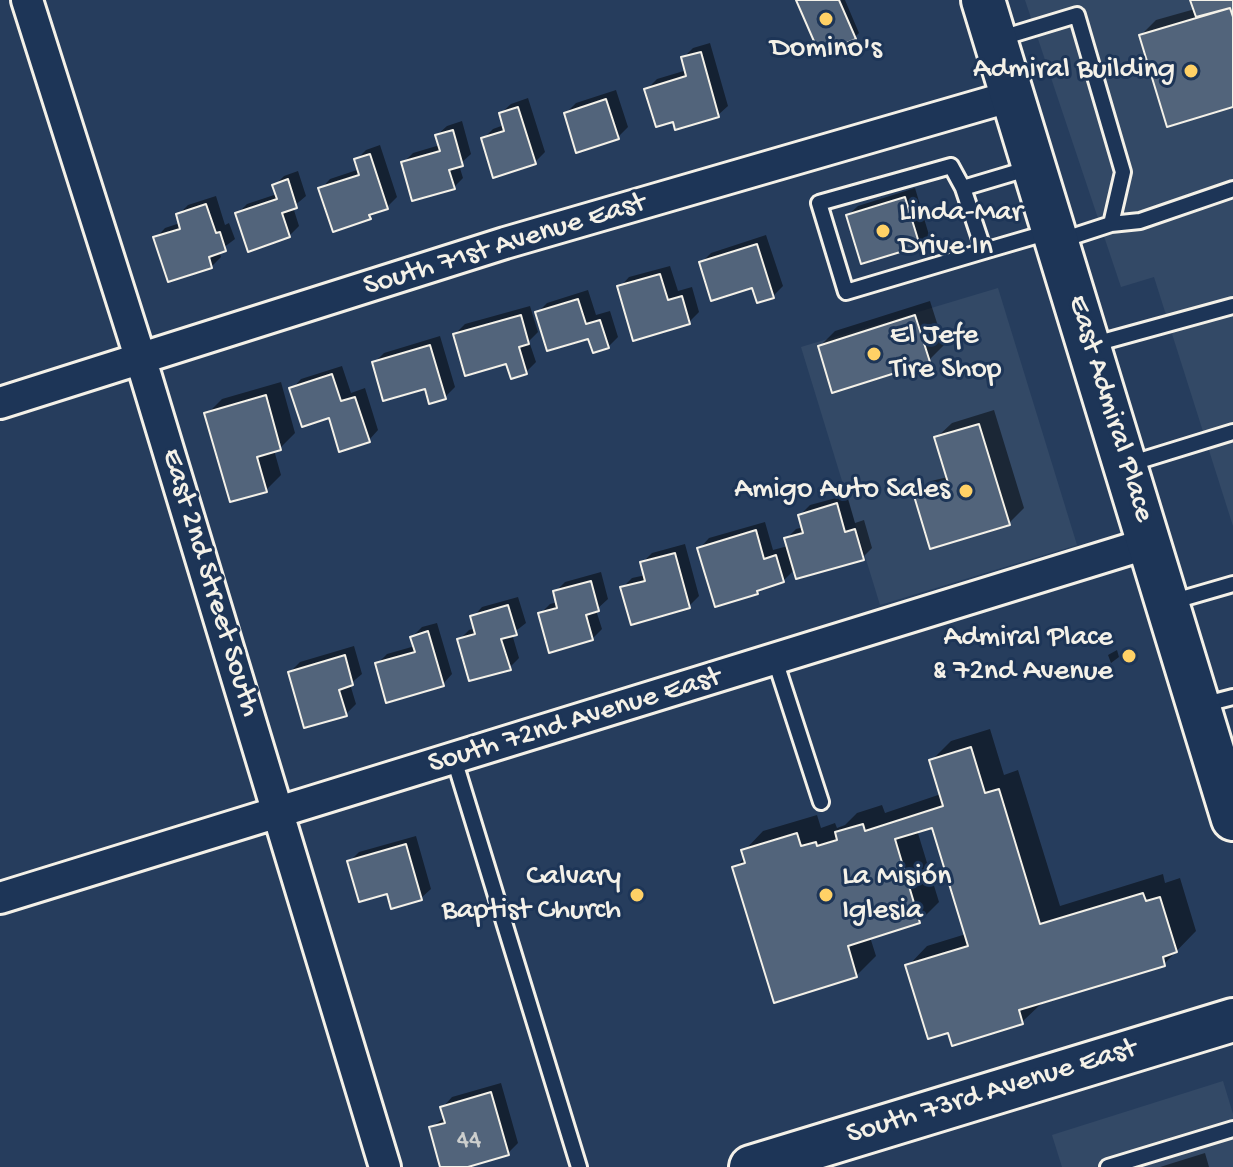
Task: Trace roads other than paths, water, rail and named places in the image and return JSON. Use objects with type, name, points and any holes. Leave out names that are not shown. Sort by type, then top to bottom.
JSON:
[{"type":"main road","name":"East Admiral Place","points":[[983,0],[1167,603],[1216,702],[1232,813]]},
{"type":"main road","name":"South 73rd Avenue East","points":[[751,1167],[1233,1020]]},
{"type":"street","name":"East 2nd Street South","points":[[27,0],[141,360],[385,1167]]},
{"type":"street","name":"South 71st Avenue East","points":[[0,403],[505,243],[1012,96]]},
{"type":"street","name":"South 72nd Avenue East","points":[[0,898],[1149,543]]},
{"type":"lane","points":[[995,40],[1077,15],[1123,172],[1111,224]]},
{"type":"lane","points":[[984,251],[963,188],[951,166],[819,203],[846,292],[984,251],[1111,224],[1140,221],[1233,189]]},
{"type":"lane","points":[[963,188],[1034,167]]},
{"type":"lane","points":[[1089,346],[1233,306]]},
{"type":"lane","points":[[1125,465],[1233,432]]},
{"type":"lane","points":[[1167,603],[1233,584]]},
{"type":"lane","points":[[775,660],[821,802]]},
{"type":"lane","points":[[454,759],[579,1167]]},
{"type":"lane","points":[[1108,1167],[1233,1129]]},
{"type":"place","name":"Domino's","points":[[826,19]]},
{"type":"place","name":"Admiral Building","points":[[1191,71]]},
{"type":"place","name":"Linda-Mar Drive In","points":[[883,231]]},
{"type":"place","name":"El Jefe Tire Shop","points":[[874,354]]},
{"type":"place","name":"Amigo Auto Sales","points":[[966,491]]},
{"type":"place","name":"Admiral Place & 72nd Avenue","points":[[1129,656]]},
{"type":"place","name":"Calvary Baptist Church","points":[[637,895]]},
{"type":"place","name":"La Misión Iglesia","points":[[826,895]]}]
